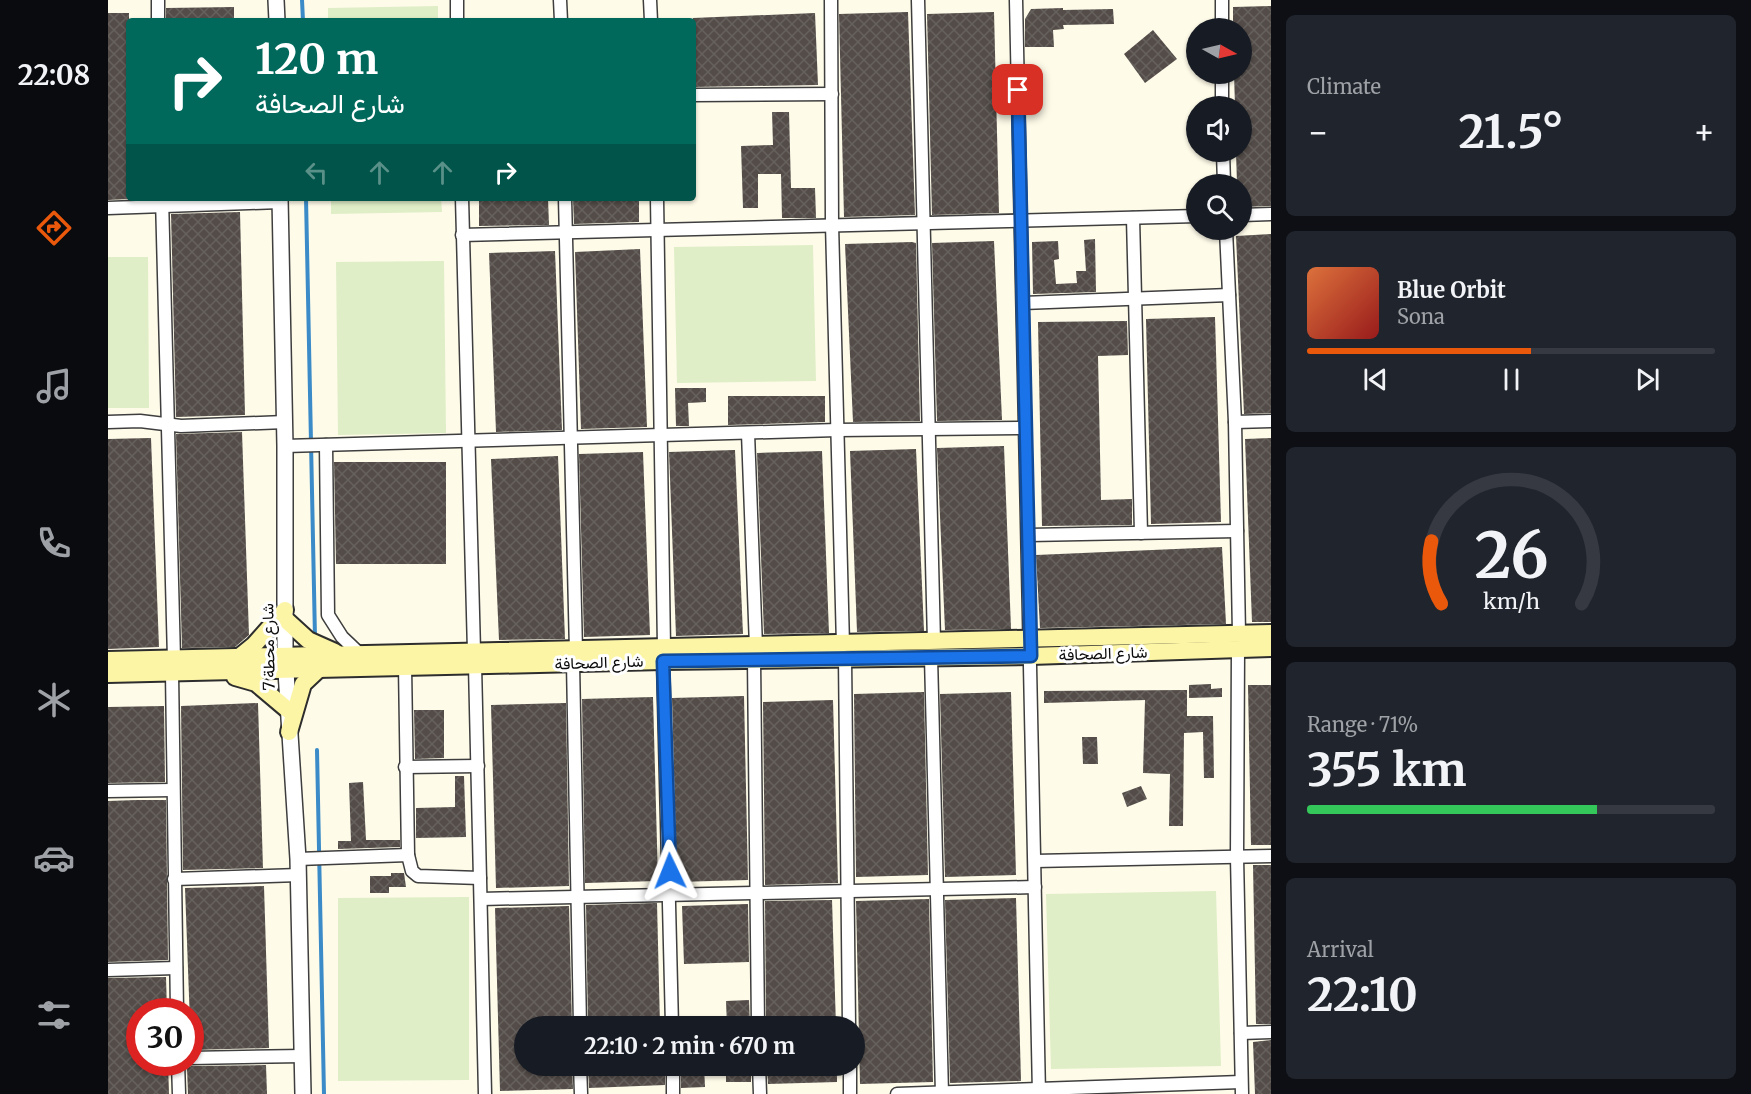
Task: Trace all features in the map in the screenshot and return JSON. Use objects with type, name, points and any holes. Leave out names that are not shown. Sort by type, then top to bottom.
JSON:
[{"type":"main road","points":[[238,658],[285,614],[308,640],[338,653]]},
{"type":"main road","name":"شارع الصحافة","points":[[108,660],[173,666],[193,673],[286,663],[338,653],[358,652],[475,658],[844,652],[1239,641],[1271,633]]},
{"type":"main road","name":"شارع الصحافة","points":[[1239,641],[1271,648]]},
{"type":"main road","name":"شارع الصحافة","points":[[108,674],[238,658],[320,668],[405,666],[475,658]]},
{"type":"main road","points":[[290,732],[303,684],[320,668]]},
{"type":"main road","points":[[193,673],[249,679],[288,710]]},
{"type":"street","points":[[158,0],[158,18]]},
{"type":"street","points":[[276,0],[277,18]]},
{"type":"street","points":[[457,0],[457,18]]},
{"type":"street","points":[[560,0],[561,18]]},
{"type":"street","points":[[650,0],[651,18]]},
{"type":"street","points":[[831,0],[832,224],[844,652],[849,1016]]},
{"type":"street","points":[[918,0],[925,222],[936,889],[942,1094]]},
{"type":"street","points":[[1016,0],[1039,1092]]},
{"type":"street","points":[[1222,0],[1222,18]]},
{"type":"street","points":[[696,95],[832,94]]},
{"type":"street","points":[[108,208],[162,202],[221,201]]},
{"type":"street","name":"شارع محطة 7","points":[[280,201],[285,422],[286,663],[299,875],[303,1094]]},
{"type":"street","points":[[462,201],[485,1094]]},
{"type":"street","points":[[565,201],[575,657],[579,1016]]},
{"type":"street","points":[[657,201],[672,1016]]},
{"type":"street","points":[[162,202],[173,666],[172,790],[177,998]]},
{"type":"street","points":[[1252,215],[1271,214]]},
{"type":"street","points":[[462,235],[1186,216]]},
{"type":"street","points":[[1132,218],[1141,533]]},
{"type":"street","points":[[897,1094],[1241,1088],[1237,857],[1239,641],[1235,422],[1226,240]]},
{"type":"street","points":[[1023,303],[1229,295]]},
{"type":"street","points":[[108,422],[140,421],[167,425],[285,422]]},
{"type":"street","points":[[1235,422],[1271,421]]},
{"type":"street","points":[[285,446],[837,430],[1025,428]]},
{"type":"street","points":[[748,433],[755,653],[758,1016]]},
{"type":"street","points":[[326,445],[328,615],[342,637],[372,667]]},
{"type":"street","points":[[1029,535],[1237,531]]},
{"type":"street","points":[[405,666],[408,855],[412,871],[418,876],[480,878]]},
{"type":"street","points":[[405,767],[478,766]]},
{"type":"street","points":[[108,791],[172,790]]},
{"type":"street","points":[[298,859],[408,855]]},
{"type":"street","points":[[1035,861],[1271,856]]},
{"type":"street","points":[[174,879],[299,875]]},
{"type":"street","points":[[481,899],[1035,887]]},
{"type":"street","points":[[108,970],[176,968]]},
{"type":"street","points":[[1241,1033],[1271,1032]]},
{"type":"street","points":[[204,1058],[303,1056]]},
{"type":"street","points":[[178,1076],[179,1094]]},
{"type":"street","points":[[580,1076],[581,1094]]},
{"type":"street","points":[[673,1076],[673,1094]]},
{"type":"street","points":[[759,1076],[759,1094]]},
{"type":"street","points":[[850,1076],[850,1094]]},
{"type":"green space","points":[[438,6],[438,18],[328,18],[328,8]]},
{"type":"green space","points":[[331,201],[441,201],[442,212],[331,214]]},
{"type":"green space","points":[[813,245],[816,381],[677,383],[674,247]]},
{"type":"green space","points":[[108,257],[148,257],[149,408],[108,408]]},
{"type":"green space","points":[[444,261],[446,433],[338,435],[336,262]]},
{"type":"green space","points":[[1216,891],[1221,1066],[1051,1069],[1046,894]]},
{"type":"green space","points":[[469,897],[469,1080],[338,1081],[338,898]]},
{"type":"building","points":[[1271,6],[1271,206],[1252,207],[1252,174],[1237,174],[1236,162],[1252,162],[1252,96],[1235,96],[1234,84],[1252,84],[1252,18],[1233,18],[1233,7]]},
{"type":"building","points":[[234,7],[234,18],[166,18],[166,8]]},
{"type":"building","points":[[1063,8],[1063,10],[1113,9],[1114,24],[1063,25],[1064,29],[1053,30],[1054,47],[1025,47],[1025,19],[1031,9]]},
{"type":"building","points":[[908,12],[915,215],[844,217],[839,14]]},
{"type":"building","points":[[994,12],[999,213],[932,215],[927,14]]},
{"type":"building","points":[[108,13],[129,13],[129,18],[126,18],[126,199],[108,200]]},
{"type":"building","points":[[815,13],[818,85],[696,87],[696,18],[693,18]]},
{"type":"building","points":[[1153,30],[1177,59],[1145,83],[1124,54]]},
{"type":"building","points":[[772,112],[789,112],[791,188],[815,188],[816,218],[782,218],[781,174],[758,174],[758,208],[743,208],[741,146],[773,145]]},
{"type":"building","points":[[479,201],[548,201],[549,225],[479,226]]},
{"type":"building","points":[[573,201],[639,201],[639,222],[574,224]]},
{"type":"building","points":[[240,212],[245,415],[176,417],[171,214]]},
{"type":"building","points":[[1271,234],[1271,413],[1244,414],[1236,240],[1252,240],[1252,235]]},
{"type":"building","points":[[1095,239],[1096,292],[1033,294],[1032,242],[1058,241],[1059,259],[1054,260],[1056,284],[1077,283],[1076,271],[1086,271],[1084,240]]},
{"type":"building","points":[[994,241],[1002,420],[937,421],[932,243]]},
{"type":"building","points":[[916,243],[920,421],[853,422],[845,244]]},
{"type":"building","points":[[640,249],[647,427],[581,429],[575,252]]},
{"type":"building","points":[[555,251],[562,430],[496,432],[489,253]]},
{"type":"building","points":[[1215,317],[1221,522],[1151,524],[1146,319]]},
{"type":"building","points":[[1127,321],[1128,355],[1098,356],[1101,500],[1132,499],[1132,525],[1042,526],[1038,322]]},
{"type":"building","points":[[675,388],[706,388],[706,402],[688,403],[689,426],[676,426]]},
{"type":"building","points":[[728,396],[825,396],[825,422],[728,425]]},
{"type":"building","points":[[242,432],[249,635],[235,647],[182,648],[176,434]]},
{"type":"building","points":[[151,438],[159,647],[108,649],[108,439]]},
{"type":"building","points":[[1271,438],[1271,622],[1252,622],[1245,439]]},
{"type":"building","points":[[1004,446],[1011,629],[945,630],[937,448]]},
{"type":"building","points":[[916,449],[924,631],[857,632],[850,451]]},
{"type":"building","points":[[735,450],[743,634],[676,636],[669,452]]},
{"type":"building","points":[[822,451],[829,633],[764,634],[757,453]]},
{"type":"building","points":[[643,452],[650,635],[584,637],[579,454]]},
{"type":"building","points":[[558,456],[565,639],[499,640],[491,459]]},
{"type":"building","points":[[334,462],[446,462],[446,564],[336,564]]},
{"type":"building","points":[[1222,547],[1226,624],[1040,628],[1036,555]]},
{"type":"building","points":[[1211,684],[1211,689],[1222,688],[1222,697],[1189,698],[1189,685]]},
{"type":"building","points":[[1248,685],[1271,685],[1271,845],[1251,845]]},
{"type":"building","points":[[1187,690],[1187,716],[1213,716],[1214,778],[1204,778],[1203,732],[1184,733],[1183,826],[1169,826],[1170,774],[1143,773],[1145,700],[1044,703],[1044,691]]},
{"type":"building","points":[[924,692],[928,875],[856,877],[854,694]]},
{"type":"building","points":[[1011,692],[1016,875],[945,877],[940,694]]},
{"type":"building","points":[[744,696],[748,880],[677,882],[672,698]]},
{"type":"building","points":[[653,697],[658,881],[585,883],[582,699]]},
{"type":"building","points":[[833,700],[838,883],[765,885],[763,702]]},
{"type":"building","points":[[258,703],[263,868],[183,870],[181,706]]},
{"type":"building","points":[[566,703],[569,886],[496,888],[491,705]]},
{"type":"building","points":[[164,706],[165,782],[108,783],[108,707]]},
{"type":"building","points":[[414,710],[444,710],[444,758],[415,759]]},
{"type":"building","points":[[1082,737],[1097,737],[1098,764],[1083,764]]},
{"type":"building","points":[[455,776],[464,776],[466,837],[416,838],[416,808],[455,807]]},
{"type":"building","points":[[363,782],[366,840],[400,840],[400,847],[338,849],[338,841],[351,841],[349,783]]},
{"type":"building","points":[[1141,786],[1147,799],[1127,807],[1122,793]]},
{"type":"building","points":[[166,800],[168,960],[108,962],[108,801]]},
{"type":"building","points":[[1253,865],[1271,865],[1271,1024],[1256,1024]]},
{"type":"building","points":[[391,873],[404,873],[406,887],[389,887],[389,893],[370,893],[370,876],[391,876]]},
{"type":"building","points":[[264,886],[269,1048],[204,1050],[204,998],[189,998],[185,888]]},
{"type":"building","points":[[1016,898],[1021,1081],[950,1083],[945,900]]},
{"type":"building","points":[[929,899],[933,1082],[860,1084],[860,1076],[865,1076],[865,1016],[859,1016],[856,901]]},
{"type":"building","points":[[832,900],[836,1016],[766,1016],[765,901]]},
{"type":"building","points":[[657,903],[660,1016],[588,1016],[586,905]]},
{"type":"building","points":[[748,904],[749,962],[684,964],[682,906]]},
{"type":"building","points":[[569,906],[572,1016],[514,1016],[514,1076],[572,1076],[573,1089],[500,1091],[495,908]]},
{"type":"building","points":[[166,977],[167,998],[126,998],[126,1076],[168,1076],[169,1094],[108,1094],[108,978]]},
{"type":"building","points":[[749,1000],[750,1016],[727,1016],[726,1001]]},
{"type":"building","points":[[1271,1040],[1271,1094],[1255,1094],[1253,1042]]},
{"type":"building","points":[[266,1065],[267,1094],[188,1094],[187,1076],[204,1076],[204,1066]]},
{"type":"building","points":[[588,1076],[665,1076],[665,1085],[589,1088]]},
{"type":"building","points":[[681,1076],[704,1076],[705,1087],[681,1088]]},
{"type":"building","points":[[726,1076],[751,1076],[751,1082],[726,1082]]},
{"type":"building","points":[[768,1076],[837,1076],[837,1082],[768,1084]]},
{"type":"waterway","points":[[302,0],[303,18]]},
{"type":"waterway","points":[[306,201],[315,638]]},
{"type":"waterway","points":[[317,750],[324,1094]]},
{"type":"route","points":[[670,871],[663,661],[1031,656],[1018,90]]}]
